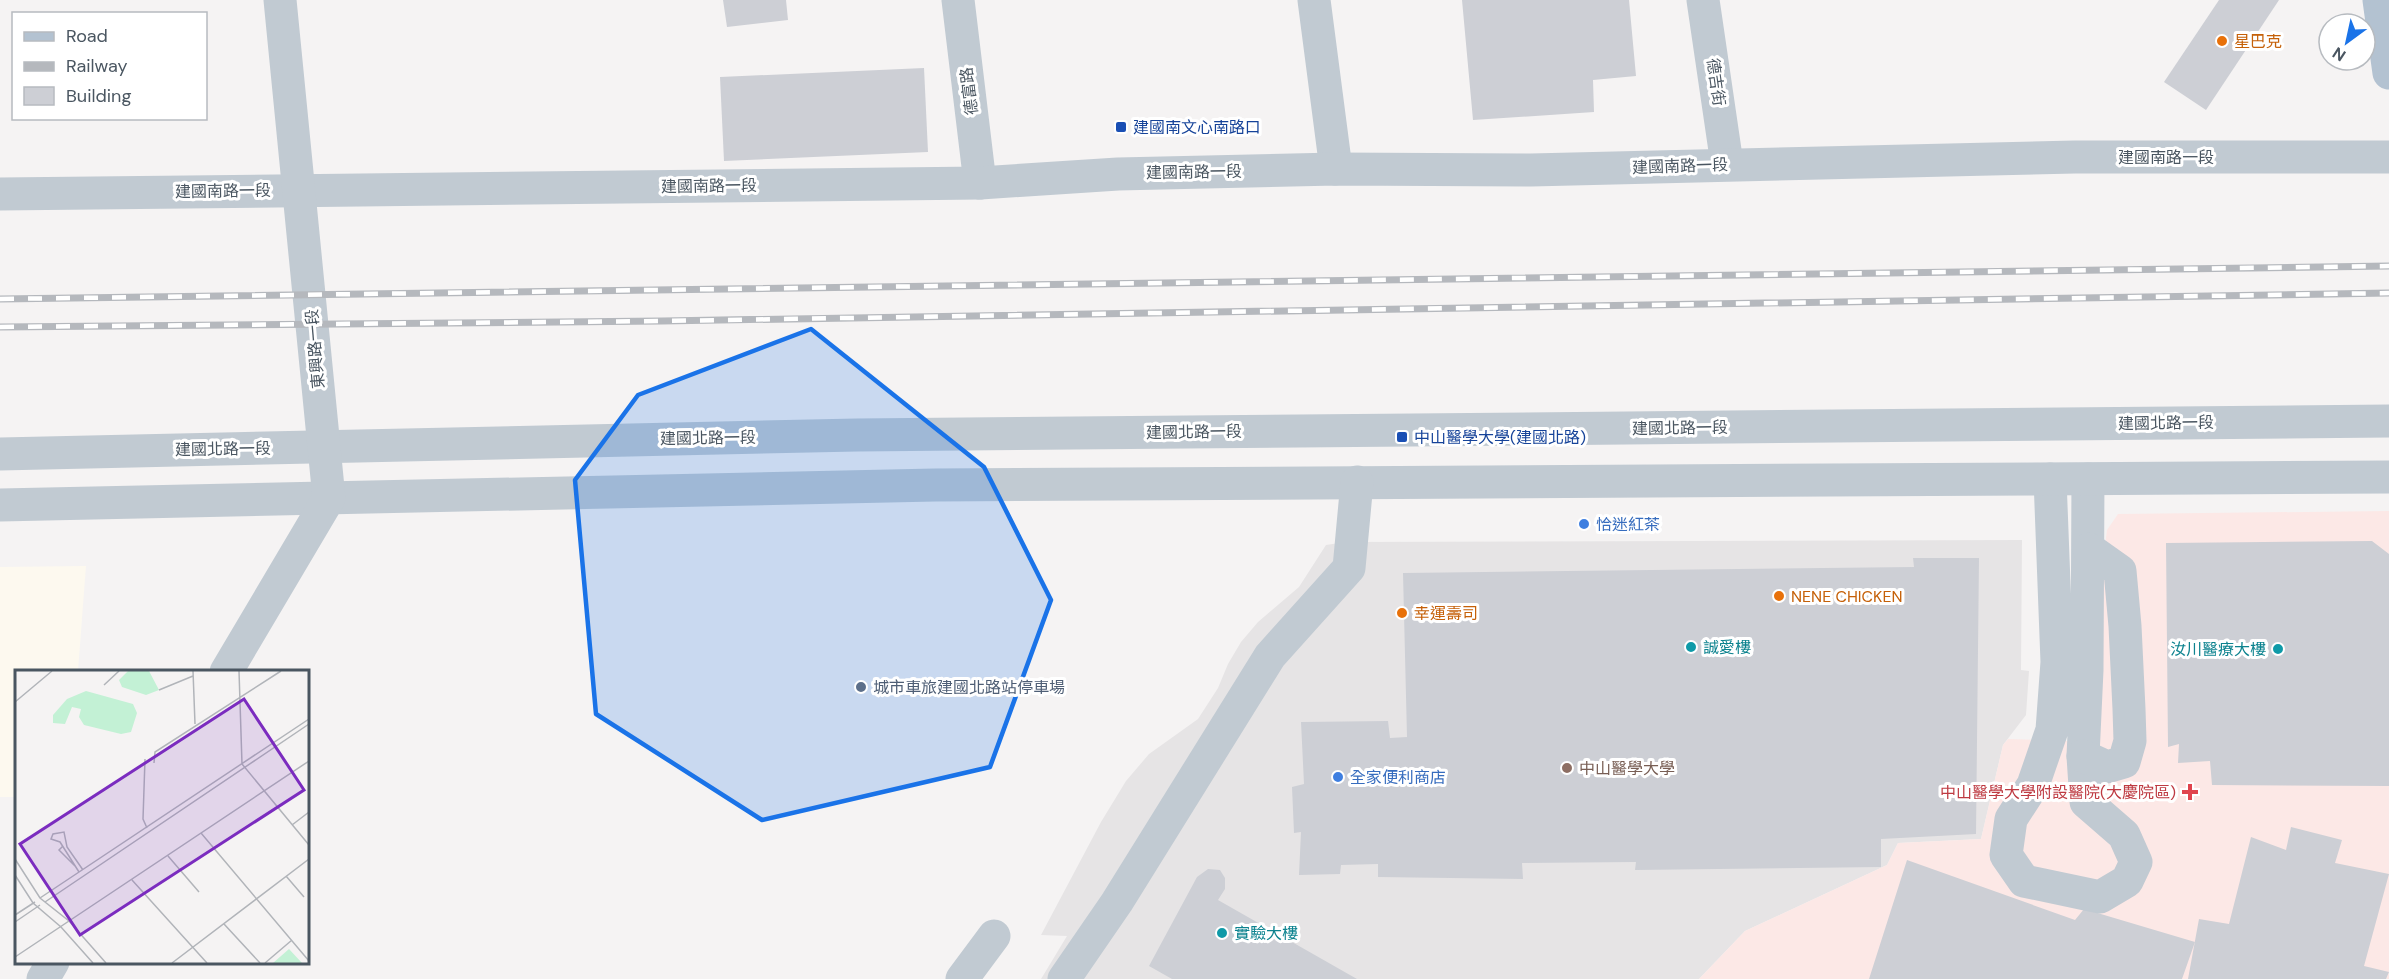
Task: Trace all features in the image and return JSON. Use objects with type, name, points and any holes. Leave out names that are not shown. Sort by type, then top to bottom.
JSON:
[{"type":"main road","points":[[2379,0],[2389,73]]},
{"type":"street","name":"東興路一段","points":[[280,0],[329,498]]},
{"type":"street","name":"德富路","points":[[958,0],[980,183]]},
{"type":"street","points":[[1314,0],[1336,169]]},
{"type":"street","name":"德吉街","points":[[1703,0],[1727,164]]},
{"type":"street","name":"建國南路一段","points":[[0,194],[980,183],[1118,174],[1336,169],[1531,170],[2075,157],[2389,157]]},
{"type":"street","name":"建國北路一段","points":[[0,454],[856,435],[2389,421]]},
{"type":"street","points":[[0,505],[935,485],[2389,477]]},
{"type":"street","points":[[2050,479],[2057,662],[2052,730],[2033,785],[2011,819],[2006,855],[2024,881],[2100,897],[2127,881],[2136,862],[2124,835],[2086,802],[2083,756],[2089,549],[2088,479]]},
{"type":"street","points":[[1064,979],[1117,902],[1270,656],[1349,568],[1357,482]]},
{"type":"street","points":[[227,670],[329,498]]},
{"type":"street","points":[[2083,756],[2107,767],[2124,762],[2130,741],[2126,626],[2120,572],[2089,549]]},
{"type":"street","points":[[962,979],[994,936]]},
{"type":"street","points":[[43,979],[52,964]]},
{"type":"highlighted area","points":[[811,329],[984,467],[1051,600],[990,767],[762,820],[596,714],[575,480],[638,395]]},
{"type":"shaded area","name":"中山醫學大學附設醫院(大慶院區)","points":[[2389,511],[2389,979],[1699,979],[1745,931],[1887,865],[1898,843],[1981,839],[2003,745],[2008,739],[2100,742],[2097,608],[2107,530],[2118,514]]},
{"type":"shaded area","name":"中山醫學大學","points":[[2022,540],[2021,670],[2029,671],[2026,715],[2003,745],[1981,839],[1898,843],[1887,865],[1745,931],[1699,979],[1041,979],[1067,936],[1041,935],[1101,822],[1126,781],[1149,754],[1198,719],[1218,688],[1241,642],[1258,622],[1299,587],[1326,545],[1346,542]]},
{"type":"shaded area","points":[[86,566],[78,670],[15,670],[15,797],[0,797],[0,567]]},
{"type":"building","points":[[723,0],[786,0],[788,20],[727,27]]},
{"type":"building","points":[[1462,0],[1629,0],[1636,76],[1593,80],[1594,112],[1473,120]]},
{"type":"building","name":"星巴克","points":[[2219,0],[2279,0],[2206,110],[2164,82]]},
{"type":"building","points":[[924,68],[928,152],[724,161],[720,77]]},
{"type":"building","name":"汝川醫療大樓","points":[[2372,541],[2389,554],[2389,786],[2212,785],[2210,761],[2178,763],[2179,744],[2168,747],[2166,543]]},
{"type":"building","name":"誠愛樓","points":[[1913,558],[1979,558],[1976,834],[1881,839],[1881,867],[1635,870],[1636,862],[1522,863],[1523,879],[1378,877],[1378,864],[1341,865],[1340,874],[1299,875],[1301,832],[1294,833],[1292,787],[1304,784],[1301,722],[1388,721],[1390,738],[1407,737],[1403,573],[1914,567]]},
{"type":"building","points":[[2291,827],[2342,840],[2335,863],[2389,874],[2364,966],[2389,972],[2386,979],[2188,979],[2199,919],[2229,924],[2251,837],[2286,850]]},
{"type":"building","points":[[1907,860],[2075,920],[2084,909],[2195,942],[2182,979],[1869,979]]},
{"type":"building","name":"實驗大樓","points":[[1208,869],[1220,870],[1225,878],[1225,889],[1218,900],[1357,979],[1172,979],[1149,966],[1197,877]]},
{"type":"railway","points":[[0,299],[2389,266]]},
{"type":"railway","points":[[0,327],[662,321],[2389,293]]},
{"type":"place","name":"星巴克","points":[[2222,41]]},
{"type":"place","name":"建國南文心南路口","points":[[1121,127]]},
{"type":"place","name":"中山醫學大學(建國北路)","points":[[1402,437]]},
{"type":"place","name":"恰迷紅茶","points":[[1584,524]]},
{"type":"place","name":"NENE CHICKEN","points":[[1779,596]]},
{"type":"place","name":"幸運壽司","points":[[1402,613]]},
{"type":"place","name":"誠愛樓","points":[[1691,647]]},
{"type":"place","name":"汝川醫療大樓","points":[[2278,649]]},
{"type":"place","name":"城市車旅建國北路站停車場","points":[[861,687]]},
{"type":"place","name":"中山醫學大學","points":[[1567,768]]},
{"type":"place","name":"全家便利商店","points":[[1338,777]]},
{"type":"place","name":"中山醫學大學附設醫院(大慶院區)","points":[[2190,792]]},
{"type":"place","name":"實驗大樓","points":[[1222,933]]}]
